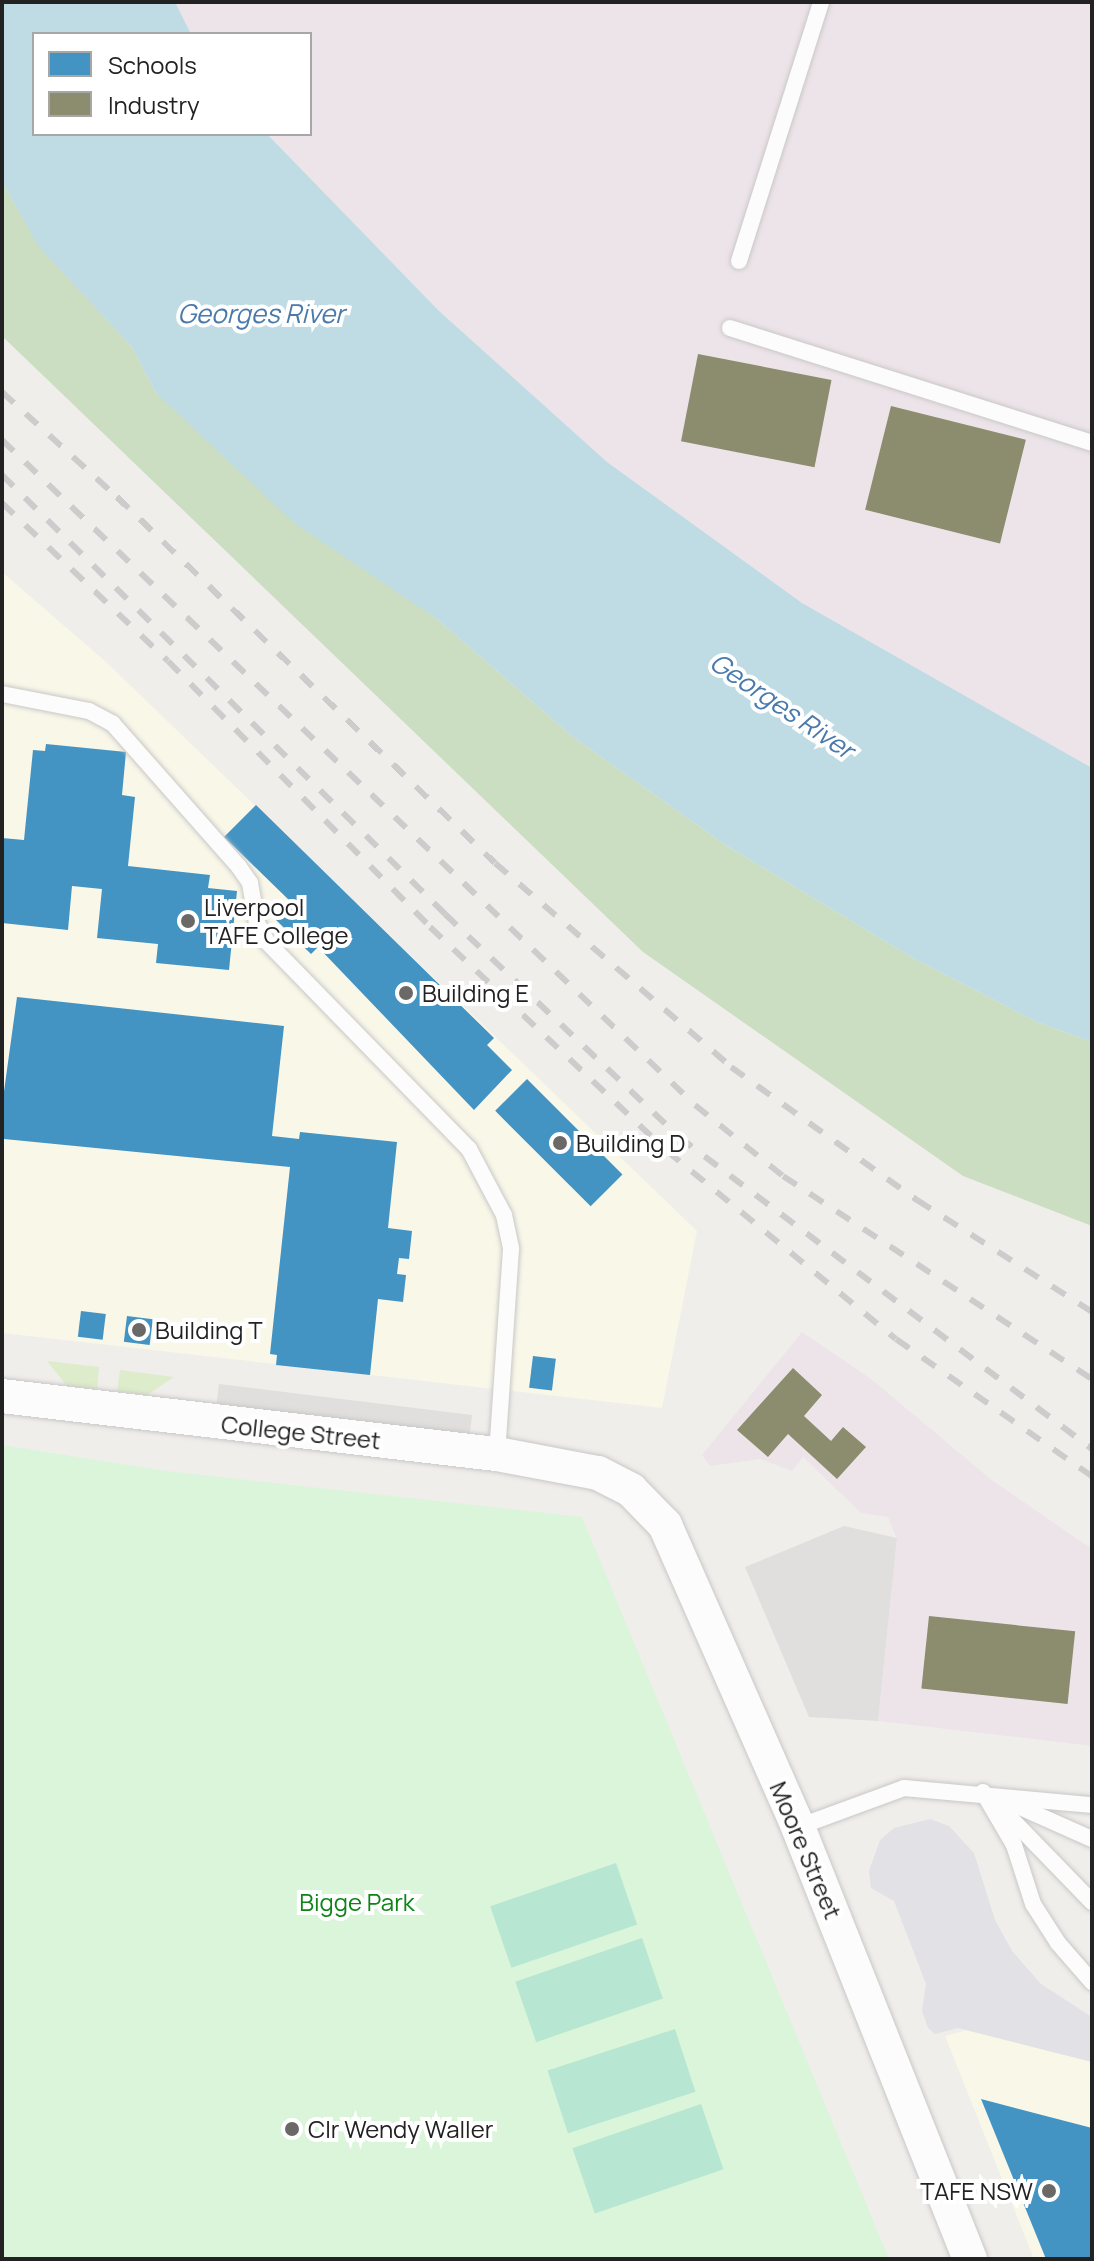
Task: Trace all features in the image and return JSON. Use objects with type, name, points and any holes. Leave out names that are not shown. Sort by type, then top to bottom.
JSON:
[{"type":"street","name":"College Street","points":[[2,1396],[497,1454],[598,1473]]},
{"type":"street","name":"Moore Street","points":[[598,1473],[631,1490],[665,1525],[798,1827],[970,2259]]},
{"type":"lane","points":[[739,261],[821,2]]},
{"type":"lane","points":[[730,328],[1092,443]]},
{"type":"lane","points":[[2,694],[89,711],[113,724],[239,867],[250,883],[257,923],[267,942],[469,1149],[504,1215],[511,1249],[497,1454]]},
{"type":"lane","points":[[798,1827],[904,1788],[983,1792],[1092,1805]]},
{"type":"lane","points":[[983,1792],[1092,1839]]},
{"type":"lane","points":[[983,1792],[1013,1814],[1046,1859],[1092,1902]]},
{"type":"lane","points":[[983,1792],[1014,1845],[1033,1904],[1058,1943],[1092,1982]]},
{"type":"shaded area","points":[[175,2],[1092,2],[1092,768],[802,603],[607,462],[439,311],[269,136],[312,136],[312,32],[190,32]]},
{"type":"shaded area","name":"Liverpool TAFE College","points":[[2,572],[106,662],[697,1231],[662,1408],[2,1333]]},
{"type":"shaded area","points":[[802,1332],[871,1379],[993,1481],[1092,1549],[1092,1746],[878,1721],[897,1539],[888,1517],[861,1513],[803,1457],[792,1471],[760,1459],[710,1466],[702,1455]]},
{"type":"shaded area","points":[[219,1384],[472,1415],[470,1436],[216,1405]]},
{"type":"shaded area","points":[[844,1526],[897,1538],[878,1721],[809,1717],[745,1567]]},
{"type":"shaded area","points":[[930,1819],[949,1826],[974,1853],[995,1920],[1012,1951],[1041,1984],[1092,2017],[1092,2062],[958,2028],[935,2034],[928,2028],[922,2011],[926,1984],[894,1901],[871,1888],[869,1871],[880,1840],[894,1828]]},
{"type":"shaded area","name":"TAFE NSW","points":[[967,2030],[1092,2062],[1092,2259],[1034,2259],[945,2036]]},
{"type":"green space","points":[[2,182],[39,246],[132,347],[156,393],[437,619],[573,737],[727,846],[913,958],[1037,1022],[1092,1042],[1092,1226],[963,1176],[643,952],[2,336]]},
{"type":"green space","points":[[47,1361],[99,1367],[97,1389],[67,1386]]},
{"type":"green space","points":[[120,1370],[174,1377],[147,1395],[117,1391]]},
{"type":"green space","name":"Bigge Park","points":[[2,1445],[166,1471],[582,1517],[889,2259],[2,2259]]},
{"type":"green space","points":[[616,1863],[637,1924],[511,1968],[490,1906]]},
{"type":"green space","points":[[642,1938],[663,1999],[536,2042],[515,1982]]},
{"type":"green space","points":[[675,2029],[695,2092],[568,2133],[548,2070]]},
{"type":"green space","points":[[701,2104],[723,2169],[595,2214],[572,2148]]},
{"type":"water","name":"Georges River","points":[[2,2],[175,2],[190,32],[32,32],[32,136],[269,136],[439,311],[607,462],[802,603],[1092,768],[1092,1042],[1037,1022],[913,958],[727,846],[573,737],[437,619],[294,523],[156,393],[132,347],[39,247],[2,182]]},
{"type":"building: Schools","points":[[46,744],[126,752],[122,795],[135,797],[128,866],[210,875],[208,888],[237,891],[229,970],[156,963],[158,944],[97,938],[102,889],[72,886],[68,930],[2,923],[2,838],[24,840],[33,750],[45,751]]},
{"type":"building: Schools","name":"Building E","points":[[256,805],[494,1038],[487,1045],[512,1070],[474,1110],[318,947],[311,954],[276,920],[292,903],[224,837]]},
{"type":"building: Schools","points":[[17,997],[284,1026],[272,1136],[299,1139],[300,1132],[397,1142],[388,1228],[412,1231],[409,1259],[399,1258],[397,1274],[406,1275],[403,1302],[378,1299],[370,1375],[276,1365],[277,1355],[270,1354],[290,1167],[4,1139],[2,1106]]},
{"type":"building: Schools","name":"Building D","points":[[527,1079],[622,1174],[591,1206],[495,1111]]},
{"type":"building: Schools","points":[[81,1311],[106,1314],[103,1340],[78,1337]]},
{"type":"building: Schools","name":"Building T","points":[[127,1316],[153,1319],[150,1345],[124,1342]]},
{"type":"building: Schools","points":[[533,1356],[556,1359],[552,1391],[529,1388]]},
{"type":"building: Schools","points":[[981,2099],[1092,2128],[1092,2259],[1046,2259]]},
{"type":"building: Industry","points":[[698,354],[832,380],[815,467],[681,441]]},
{"type":"building: Industry","points":[[891,406],[1026,440],[1000,543],[865,510]]},
{"type":"building: Industry","points":[[793,1368],[822,1395],[804,1416],[831,1441],[843,1427],[866,1447],[837,1479],[788,1434],[768,1457],[737,1430]]},
{"type":"building: Industry","points":[[929,1616],[1075,1631],[1068,1704],[921,1689]]},
{"type":"railway","points":[[2,392],[117,497],[495,863],[731,1067],[917,1200],[1092,1312]]},
{"type":"railway","points":[[2,440],[695,1105],[783,1176],[1092,1379]]},
{"type":"railway","points":[[2,475],[445,914],[679,1137],[1092,1449]]},
{"type":"railway","points":[[2,503],[168,661],[430,927],[667,1151],[896,1339],[1092,1476]]},
{"type":"place","name":"Liverpool TAFE College","points":[[188,921]]},
{"type":"place","name":"Building E","points":[[406,993]]},
{"type":"place","name":"Building D","points":[[560,1143]]},
{"type":"place","name":"Building T","points":[[139,1330]]},
{"type":"place","name":"Clr Wendy Waller","points":[[292,2129]]},
{"type":"place","name":"TAFE NSW","points":[[1049,2191]]}]
